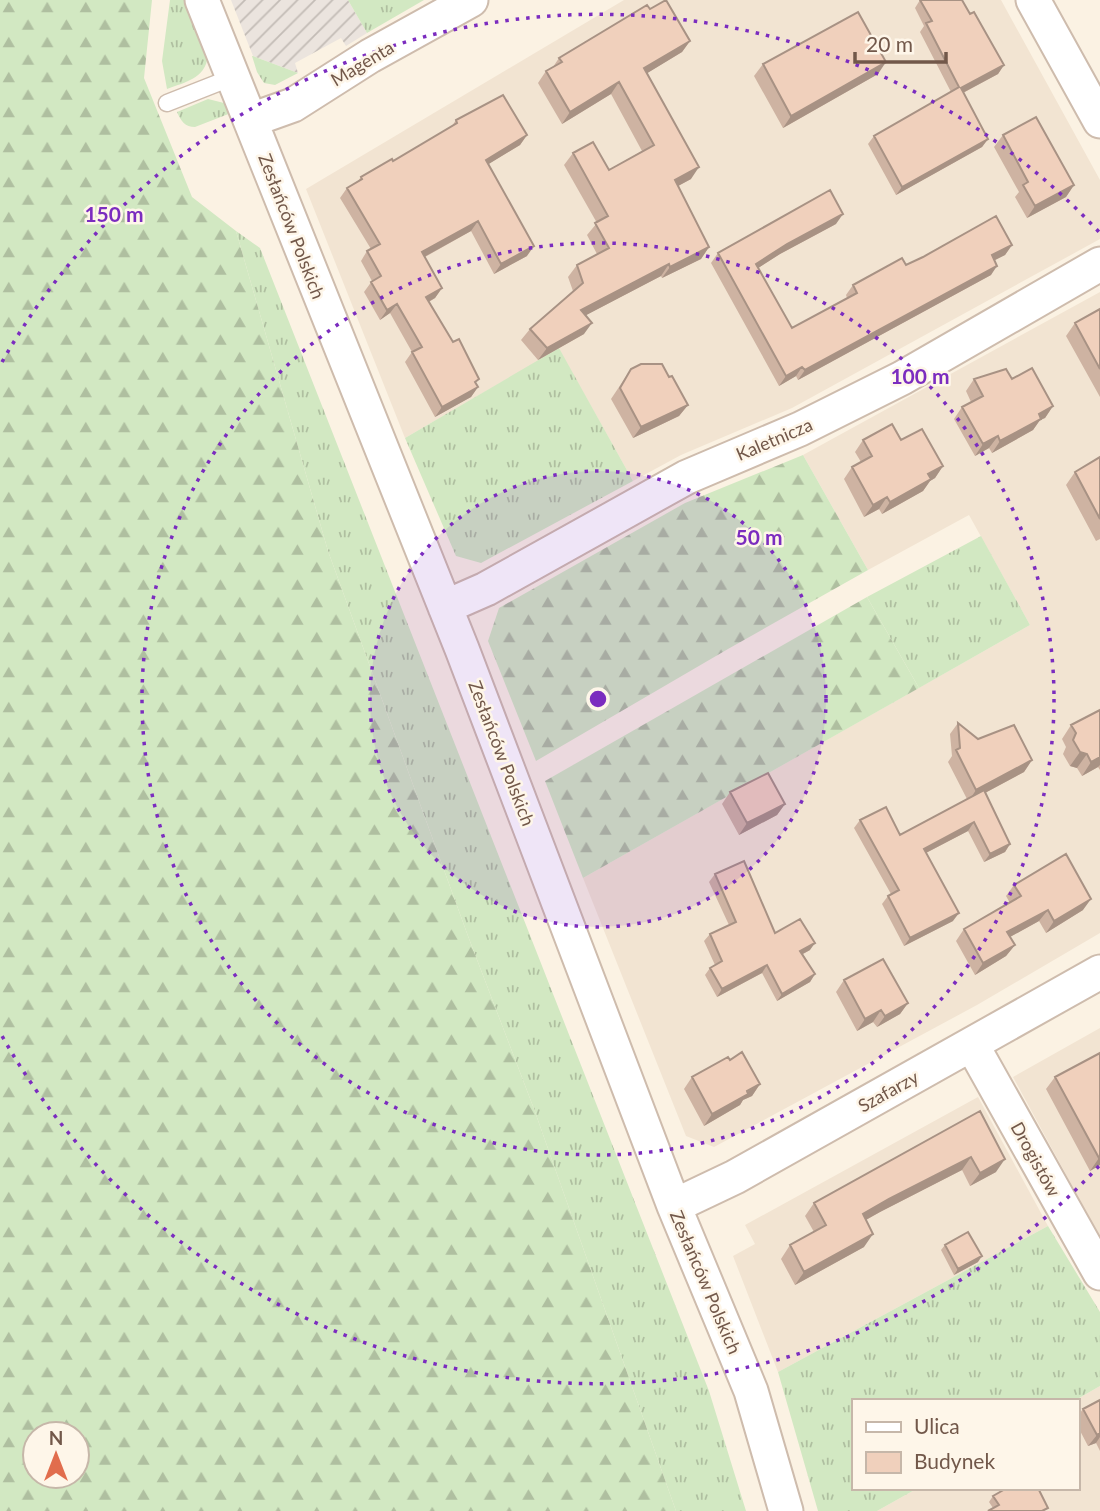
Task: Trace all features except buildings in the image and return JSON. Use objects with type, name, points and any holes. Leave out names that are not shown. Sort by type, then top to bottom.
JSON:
[{"type":"street","name":"Zesłańców Polskich","points":[[202,0],[445,607],[674,1206],[751,1391],[786,1511]]},
{"type":"street","name":"Magenta","points":[[251,120],[293,105],[370,57],[471,0]]},
{"type":"street","points":[[1033,0],[1100,121]]},
{"type":"street","name":"Kaletnicza","points":[[445,607],[486,589],[687,477],[800,429],[902,378],[1100,264]]},
{"type":"street","name":"Szafarzy","points":[[674,1206],[735,1177],[1100,972]]},
{"type":"street","name":"Drogistów","points":[[972,1045],[1100,1273]]},
{"type":"lane","points":[[167,103],[233,77]]},
{"type":"shaded area","points":[[231,0],[348,0],[367,33],[346,46],[341,38],[295,63],[298,73],[253,56]]},
{"type":"shaded area","points":[[624,0],[1001,0],[1100,180],[1100,239],[792,408],[681,455],[633,481],[559,349],[405,438],[306,189]]},
{"type":"shaded area","points":[[1100,292],[1100,933],[977,1005],[714,1147],[686,1136],[583,878],[1030,625],[969,515],[868,570],[803,455]]},
{"type":"shaded area","points":[[1100,1028],[1100,1237],[1013,1077]]},
{"type":"shaded area","points":[[978,1097],[1048,1226],[778,1372],[733,1256],[755,1244],[745,1225]]},
{"type":"shaded area","points":[[1100,1386],[1100,1511],[877,1511],[914,1490],[1079,1490],[1077,1399]]},
{"type":"green space","points":[[0,0],[152,0],[144,78],[192,197],[236,231],[328,551],[534,1109],[676,1511],[0,1511]]},
{"type":"green space","points":[[170,0],[186,0],[208,56],[198,75],[167,89],[162,61]]},
{"type":"green space","points":[[348,0],[424,0],[367,33]]},
{"type":"green space","points":[[252,56],[298,73],[275,85],[264,83]]},
{"type":"green space","points":[[208,99],[224,103],[231,113],[195,127],[184,123],[177,112]]},
{"type":"green space","points":[[236,231],[260,248],[709,1391],[746,1511],[676,1511],[534,1109],[328,551]]},
{"type":"green space","points":[[559,348],[633,481],[481,563],[456,556],[405,438]]},
{"type":"green space","points":[[803,455],[868,570],[536,761],[488,641],[499,608],[685,503]]},
{"type":"green space","points":[[981,536],[1030,625],[919,688],[867,597]]},
{"type":"green space","points":[[867,597],[919,688],[583,878],[545,781]]},
{"type":"green space","points":[[1048,1226],[1100,1312],[1100,1386],[1077,1399],[852,1399],[852,1490],[914,1490],[877,1511],[818,1511],[778,1372]]}]
